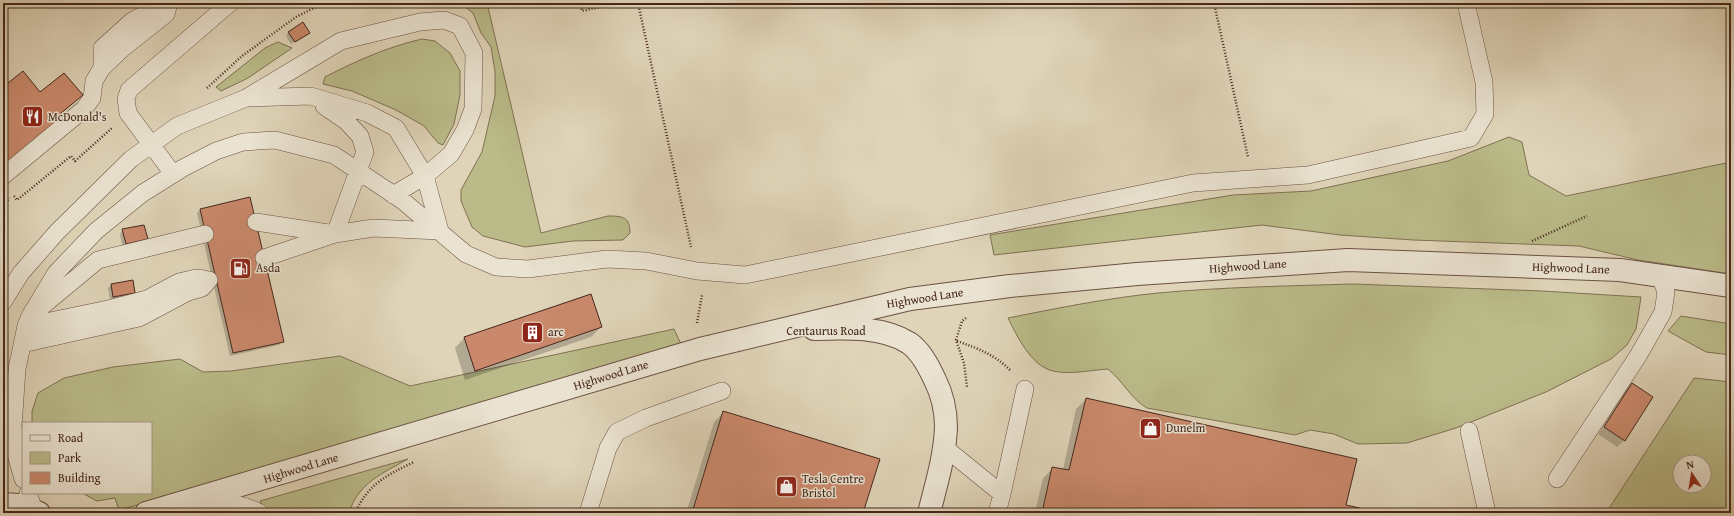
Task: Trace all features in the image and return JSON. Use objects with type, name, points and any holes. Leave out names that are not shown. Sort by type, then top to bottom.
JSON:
[{"type":"street","name":"Highwood Lane","points":[[146,513],[198,499],[700,348],[910,299],[1010,286],[1138,274],[1348,260],[1620,270],[1731,286]]},
{"type":"street","name":"Centaurus Road","points":[[775,331],[837,329],[870,331],[890,335],[909,344],[923,358],[941,393],[946,425],[944,447],[929,513]]},
{"type":"street","points":[[3,504],[34,505]]},
{"type":"lane","points":[[102,68],[102,48],[132,21],[166,3]]},
{"type":"lane","points":[[3,176],[84,109],[92,98],[94,81],[102,68],[123,48],[166,14],[170,3]]},
{"type":"lane","points":[[173,174],[128,113],[126,99],[130,90],[230,3]]},
{"type":"lane","points":[[22,475],[16,454],[13,427],[17,369],[28,321],[56,273],[96,231],[143,193],[216,150],[244,142],[275,140],[334,155],[394,195],[440,230],[466,254],[496,267],[528,269],[607,259],[646,261],[697,271],[745,275],[1192,183],[1308,176],[1471,138],[1485,114],[1484,82],[1466,3]]},
{"type":"lane","points":[[3,302],[20,273],[56,232],[132,159],[177,126],[246,98],[341,41],[420,22],[444,20],[460,26],[474,53],[473,108],[465,130],[451,154],[425,176],[394,195]]},
{"type":"lane","points":[[246,98],[311,96],[367,113],[396,128],[425,176],[440,230]]},
{"type":"lane","points":[[311,96],[346,121],[360,136],[365,152],[335,234]]},
{"type":"lane","points":[[256,222],[335,234]]},
{"type":"lane","points":[[264,258],[335,234],[373,228],[440,230]]},
{"type":"lane","points":[[28,321],[98,260],[205,234]]},
{"type":"lane","points":[[1557,478],[1638,356],[1663,312],[1666,292],[1660,276]]},
{"type":"lane","points":[[22,344],[139,318],[188,292],[202,288],[212,278],[196,278],[179,282],[147,299],[108,310],[28,321]]},
{"type":"lane","points":[[998,513],[1025,389]]},
{"type":"lane","points":[[588,513],[608,448],[617,432],[646,418],[722,391]]},
{"type":"lane","points":[[1469,431],[1487,513]]},
{"type":"lane","points":[[944,447],[1002,494]]},
{"type":"lane","points":[[198,499],[228,502],[244,506],[260,513]]},
{"type":"path","points":[[204,91],[242,56],[296,17],[324,3]]},
{"type":"path","points":[[580,3],[582,11],[617,3]]},
{"type":"path","points":[[638,3],[702,293],[696,331],[700,348]]},
{"type":"path","points":[[1214,3],[1253,179]]},
{"type":"path","points":[[3,204],[14,196],[17,200],[71,156],[75,161],[128,113]]},
{"type":"path","points":[[966,394],[967,388],[964,363],[956,340],[962,321],[970,314]]},
{"type":"path","points":[[956,340],[999,359],[1018,378],[1025,389]]},
{"type":"green space","points":[[457,3],[487,3],[541,233],[608,216],[618,216],[625,218],[630,228],[630,233],[623,240],[573,241],[525,247],[483,236],[472,227],[461,201],[461,190],[482,152],[495,96],[495,71],[491,47],[481,33],[473,13]]},
{"type":"green space","points":[[422,39],[435,41],[450,53],[460,71],[460,95],[454,124],[443,145],[438,143],[424,126],[396,110],[352,91],[323,84],[325,77],[360,60],[384,50]]},
{"type":"green space","points":[[278,42],[292,48],[248,78],[221,91],[216,87],[265,48]]},
{"type":"green space","points":[[1509,137],[1522,142],[1529,175],[1566,196],[1731,162],[1731,274],[1638,260],[1579,246],[1413,240],[1340,235],[1262,225],[994,255],[990,235],[1233,195],[1311,191],[1448,161]]},
{"type":"green space","points":[[1353,284],[1542,291],[1641,297],[1636,329],[1627,345],[1611,359],[1546,392],[1456,428],[1407,443],[1358,444],[1334,434],[1310,430],[1295,435],[1147,408],[1136,400],[1108,369],[1066,373],[1045,368],[1031,357],[1008,318],[1102,300],[1158,293],[1231,288]]},
{"type":"green space","points":[[1681,316],[1731,324],[1731,355],[1706,352],[1668,331]]},
{"type":"green space","points":[[674,329],[681,344],[277,467],[119,510],[115,498],[97,501],[84,494],[152,494],[152,422],[32,422],[32,411],[38,393],[64,378],[113,367],[180,359],[203,372],[231,371],[340,356],[410,386]]},
{"type":"green space","points":[[1694,378],[1731,382],[1731,513],[1606,513]]},
{"type":"green space","points":[[408,459],[381,474],[365,486],[358,494],[349,513],[275,513],[263,506],[260,501]]},
{"type":"building","points":[[303,22],[310,33],[295,42],[288,32]]},
{"type":"building","name":"McDonald's","points":[[23,71],[40,92],[64,73],[83,95],[60,114],[64,120],[7,167],[3,161],[3,87]]},
{"type":"building","name":"Asda","points":[[250,197],[284,342],[233,353],[200,209]]},
{"type":"building","points":[[144,225],[148,239],[126,244],[122,229]]},
{"type":"building","points":[[133,280],[135,293],[113,297],[111,284]]},
{"type":"building","name":"arc","points":[[591,294],[602,327],[475,371],[464,337]]},
{"type":"building","points":[[1632,383],[1653,397],[1625,441],[1604,427]]},
{"type":"building","name":"Dunelm","points":[[1086,398],[1357,459],[1346,505],[1382,513],[1042,513],[1052,467],[1069,470]]},
{"type":"building","name":"Tesla Centre Bristol","points":[[723,411],[880,459],[863,513],[692,513]]},
{"type":"place","name":"McDonald's","points":[[32,117]]},
{"type":"place","name":"Asda","points":[[240,268]]},
{"type":"place","name":"arc","points":[[533,332]]},
{"type":"place","name":"Dunelm","points":[[1150,428]]},
{"type":"place","name":"Tesla Centre Bristol","points":[[786,486]]}]
